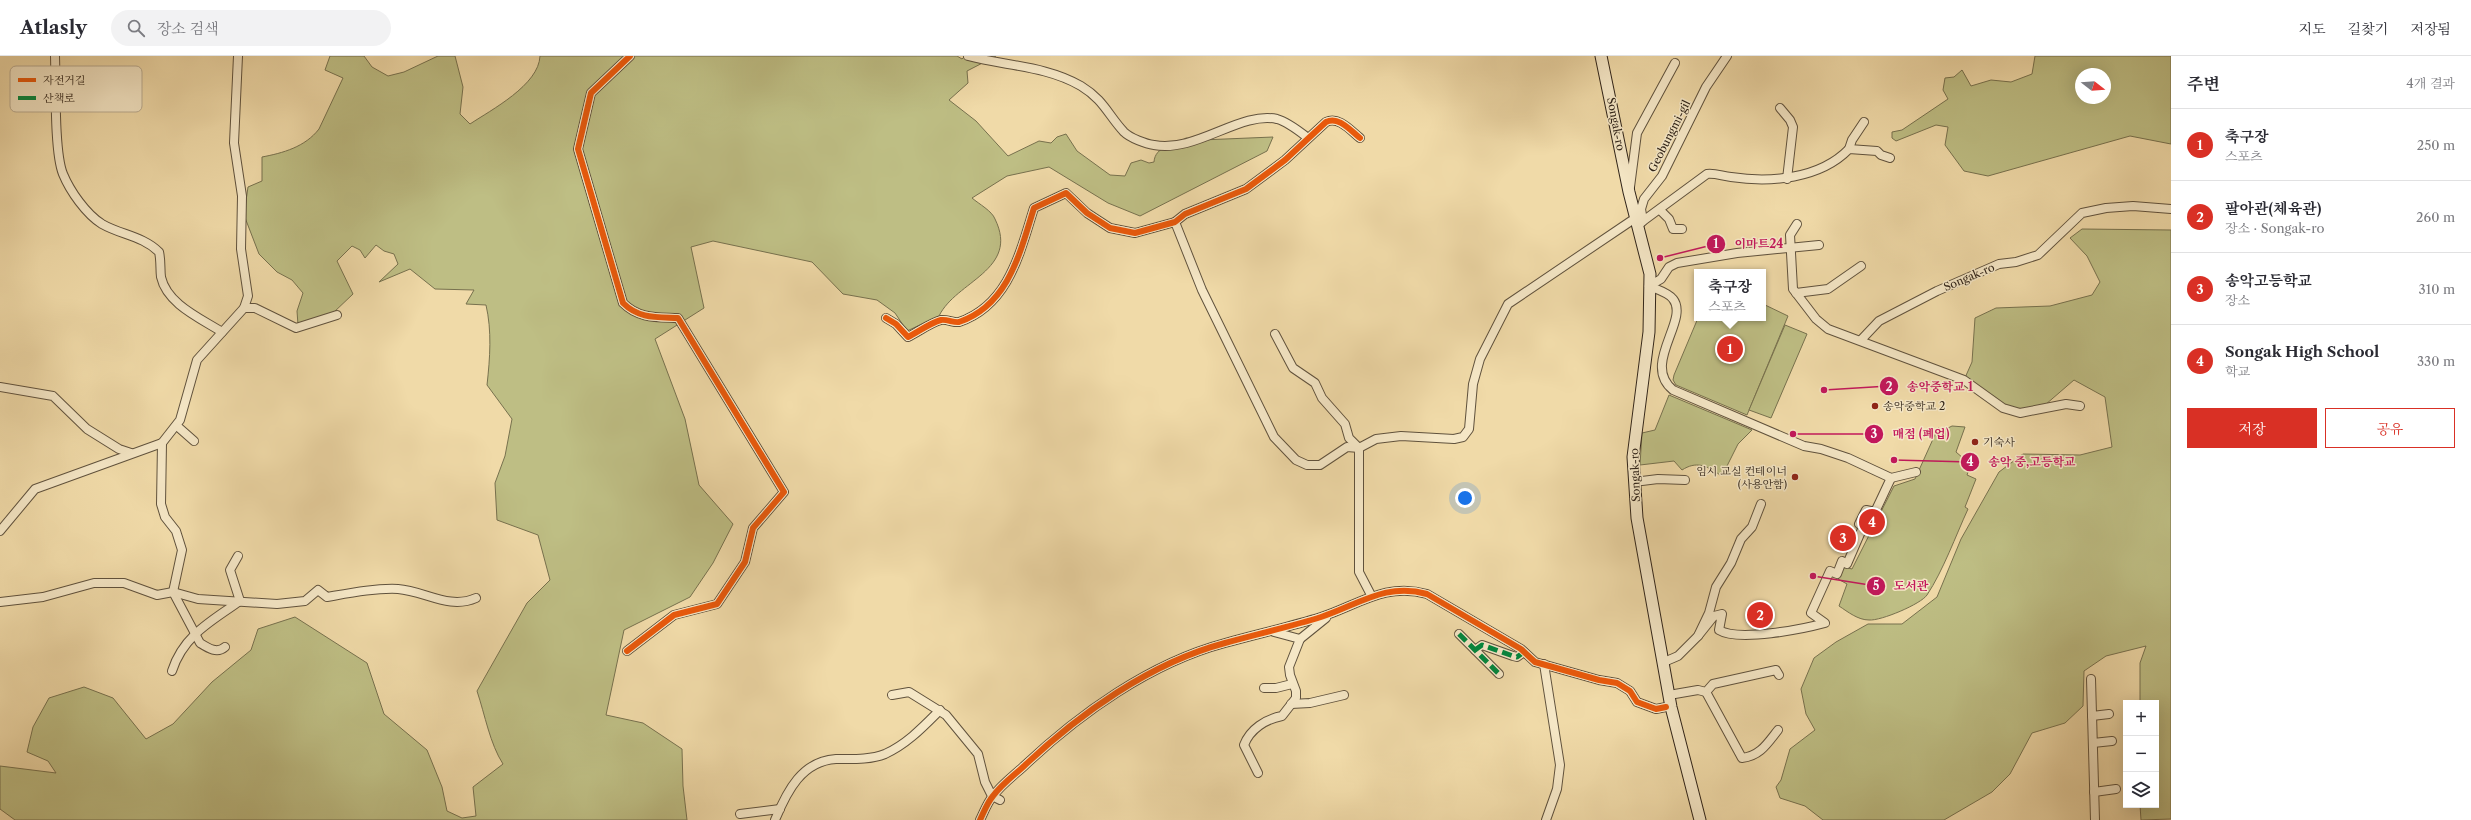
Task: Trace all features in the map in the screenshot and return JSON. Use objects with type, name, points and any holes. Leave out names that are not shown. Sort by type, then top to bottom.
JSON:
[{"type":"main road","points":[[1597,56],[1617,145],[1637,223],[1642,276],[1644,305],[1629,465],[1640,558],[1666,707],[1695,820]]},
{"type":"main road","name":"Songak-ro","points":[[1601,56],[1630,192],[1650,274],[1648,332],[1634,432],[1634,482],[1643,557],[1669,695],[1700,820]]},
{"type":"street","points":[[55,56],[55,66]]},
{"type":"street","points":[[0,531],[35,489],[131,452],[162,443],[177,426],[197,360],[244,308],[248,296],[241,249],[242,196],[234,143],[238,56]]},
{"type":"street","points":[[627,651],[674,615],[717,604],[746,562],[753,528],[784,492],[678,318],[643,317],[630,311],[623,303],[578,149],[591,93],[630,56]]},
{"type":"street","points":[[968,56],[1058,74],[1082,87],[1106,106],[1124,132],[1153,145],[1168,147],[1192,142],[1243,122],[1275,119],[1288,124],[1308,138]]},
{"type":"street","name":"Geobungmi-gil","points":[[1637,223],[1644,199],[1662,176],[1706,87],[1727,56]]},
{"type":"street","name":"Songak-ro","points":[[1630,192],[1637,133],[1675,63]]},
{"type":"street","points":[[1780,108],[1790,120],[1793,127],[1787,179]]},
{"type":"street","points":[[57,112],[59,155],[63,174],[82,205],[102,224],[150,243],[159,252],[161,276],[166,290],[177,303],[222,332]]},
{"type":"street","points":[[886,318],[896,324],[908,337],[942,320],[958,322],[989,304],[1000,291],[1019,259],[1034,208],[1066,193],[1087,213],[1110,228],[1135,233],[1175,222],[1185,214],[1246,189],[1285,160],[1308,138],[1332,119],[1338,121],[1360,138]]},
{"type":"street","points":[[1175,222],[1202,290],[1274,437],[1296,460],[1307,465],[1320,465],[1347,447],[1359,448],[1376,439],[1401,436],[1454,439],[1463,437],[1470,424],[1473,384],[1480,359],[1508,304],[1660,210],[1707,174],[1731,177],[1787,179],[1840,159],[1849,149],[1852,140],[1864,122]]},
{"type":"street","points":[[1849,149],[1877,151],[1881,155],[1890,158]]},
{"type":"street","name":"Songak-ro","points":[[1861,340],[1879,321],[1937,291],[1999,264],[2016,262],[2038,255],[2082,213],[2106,208],[2133,206],[2171,209]]},
{"type":"street","points":[[1660,210],[1669,219],[1673,229],[1682,229]]},
{"type":"street","points":[[1797,224],[1790,235],[1789,248],[1793,289],[1828,330],[1861,340],[1964,380],[2002,408],[2020,413],[2066,404],[2080,406]]},
{"type":"street","points":[[1649,286],[1661,279],[1669,267],[1677,263],[1737,252],[1819,245]]},
{"type":"street","points":[[1796,292],[1828,289],[1861,266]]},
{"type":"street","points":[[1649,286],[1673,298],[1677,305],[1676,316],[1665,350],[1662,373],[1662,380],[1673,390],[1804,446],[1821,449],[1848,458],[1891,478],[1916,472]]},
{"type":"street","points":[[244,308],[255,308],[296,328],[337,315]]},
{"type":"street","points":[[1275,334],[1293,368],[1315,383],[1322,398],[1345,424],[1349,438],[1359,448],[1359,572],[1371,595]]},
{"type":"street","points":[[0,387],[53,396],[87,429],[119,449],[131,452]]},
{"type":"street","points":[[177,426],[194,441]]},
{"type":"street","points":[[162,443],[161,504],[165,517],[176,531],[182,550],[173,592],[194,635],[207,648],[217,650],[225,647]]},
{"type":"street","points":[[1664,662],[1678,656],[1698,636],[1714,616],[1722,614],[1719,630],[1725,633],[1751,635],[1796,631],[1824,623],[1811,613],[1830,571],[1837,574],[1842,561],[1847,564],[1863,527],[1859,524],[1861,518],[1866,510],[1875,512],[1891,478]]},
{"type":"street","points":[[1634,482],[1658,479],[1685,480]]},
{"type":"street","points":[[1698,636],[1709,613],[1716,587],[1731,563],[1740,540],[1752,527],[1761,504]]},
{"type":"street","points":[[238,556],[230,570],[240,601]]},
{"type":"street","points":[[0,602],[43,597],[94,583],[124,582],[156,595],[173,592],[198,599],[240,601],[295,603],[305,601],[318,590],[327,597],[370,590],[398,589],[454,602],[467,602],[476,598]]},
{"type":"street","points":[[980,820],[992,796],[1046,746],[1103,702],[1159,668],[1224,643],[1273,632],[1331,613],[1371,595],[1414,590],[1427,594],[1524,652],[1534,662],[1598,680],[1618,683],[1630,691],[1637,702],[1656,709],[1666,707]]},
{"type":"street","points":[[172,672],[184,644],[240,601]]},
{"type":"street","points":[[1258,773],[1244,745],[1247,737],[1271,718],[1282,716],[1296,698],[1296,690],[1292,684],[1289,666],[1300,639],[1331,613]]},
{"type":"street","points":[[1273,632],[1300,639]]},
{"type":"street","points":[[1459,634],[1499,674]]},
{"type":"street","points":[[1475,650],[1482,645],[1513,656],[1517,656],[1524,652]]},
{"type":"street","points":[[1544,664],[1560,765],[1557,789],[1546,820]]},
{"type":"street","points":[[1706,692],[1713,684],[1733,679],[1776,670],[1779,675]]},
{"type":"street","points":[[2091,679],[2095,820]]},
{"type":"street","points":[[1264,688],[1276,688],[1292,684]]},
{"type":"street","points":[[1669,695],[1698,690],[1706,692],[1742,758],[1753,757],[1760,752],[1778,730]]},
{"type":"street","points":[[892,695],[909,692],[940,710],[978,754],[992,796],[1000,800]]},
{"type":"street","points":[[1291,704],[1310,704],[1344,694]]},
{"type":"street","points":[[775,820],[792,784],[815,763],[835,759],[861,759],[884,754],[913,737],[940,710]]},
{"type":"street","points":[[2092,716],[2110,714]]},
{"type":"street","points":[[2093,743],[2112,741]]},
{"type":"street","points":[[2094,792],[2116,789]]},
{"type":"street","points":[[740,814],[780,809]]},
{"type":"green space","points":[[330,56],[364,56],[372,67],[388,76],[404,72],[438,56],[455,56],[463,87],[460,114],[470,124],[501,104],[523,87],[538,67],[540,56],[957,56],[962,59],[965,56],[996,56],[967,71],[968,83],[949,100],[976,121],[1008,156],[1039,141],[1051,143],[1057,137],[1066,134],[1077,151],[1110,175],[1125,176],[1131,163],[1141,160],[1149,163],[1154,162],[1155,157],[1161,149],[1186,138],[1201,140],[1273,137],[1267,151],[1140,216],[1108,203],[1049,167],[1007,176],[972,198],[988,210],[995,219],[1000,236],[999,251],[993,263],[983,274],[958,293],[947,304],[939,316],[907,331],[895,313],[877,300],[843,294],[812,262],[713,241],[691,247],[704,308],[655,339],[685,419],[699,485],[733,524],[713,563],[690,597],[624,630],[606,715],[643,723],[682,749],[683,786],[687,820],[15,820],[0,809],[0,766],[56,773],[48,761],[27,752],[33,727],[49,698],[84,687],[113,698],[146,739],[173,724],[212,682],[251,650],[258,629],[295,617],[367,663],[384,714],[427,750],[442,787],[447,811],[462,818],[476,816],[473,787],[503,764],[491,738],[477,691],[527,603],[550,580],[538,535],[497,520],[495,483],[505,456],[512,419],[487,385],[490,345],[486,305],[466,304],[474,290],[435,289],[410,269],[379,282],[398,264],[394,254],[384,251],[376,245],[365,258],[360,250],[352,246],[337,261],[353,294],[333,313],[298,325],[297,311],[303,293],[292,280],[277,272],[259,254],[244,215],[248,187],[262,181],[262,157],[286,151],[300,145],[319,129],[343,78],[325,70]]},
{"type":"green space","points":[[2035,56],[2171,56],[2171,144],[2130,136],[1988,176],[1964,171],[1945,145],[1948,127],[1936,125],[1896,141],[1892,138],[1892,132],[1902,130],[1948,99],[1943,90],[1945,78],[1954,77],[1962,70],[1971,86],[1991,80],[2011,82],[2032,74]]},
{"type":"green space","points":[[2082,229],[2171,230],[2171,819],[2141,820],[2140,808],[2159,808],[2159,700],[2140,700],[2140,663],[2146,646],[2106,656],[2084,671],[2083,706],[2065,723],[2032,733],[2010,774],[1992,792],[1944,820],[1823,820],[1805,806],[1780,798],[1776,787],[1781,780],[1790,749],[1815,730],[1806,714],[1801,689],[1814,658],[1836,642],[1868,624],[1902,624],[1937,597],[1961,539],[1999,472],[2023,454],[2080,455],[2112,447],[2105,397],[2074,380],[2038,411],[2010,410],[1964,380],[1972,362],[1975,318],[1996,308],[2050,306],[2092,295],[2100,282],[2087,256],[2070,238]]},
{"type":"green space","points":[[1766,305],[1788,316],[1747,415],[1676,385],[1673,380],[1697,321],[1766,321]]},
{"type":"green space","points":[[1785,325],[1807,334],[1771,418],[1749,410]]},
{"type":"green space","points":[[1669,395],[1752,430],[1738,444],[1727,466],[1720,475],[1701,465],[1687,467],[1682,470],[1674,461],[1640,465],[1642,433],[1655,430]]},
{"type":"green space","points":[[1952,426],[1965,427],[1956,452],[1963,458],[1972,461],[1967,475],[1976,479],[1965,507],[1968,509],[1949,553],[1933,585],[1923,599],[1909,607],[1882,618],[1875,620],[1861,619],[1839,606],[1847,584],[1838,579],[1844,567],[1852,569],[1894,486],[1915,479],[1938,428],[1944,430]]},
{"type":"marked path","points":[[1459,634],[1499,674]]},
{"type":"marked path","points":[[1475,650],[1482,645],[1517,657],[1524,652]]},
{"type":"cycle path","points":[[627,651],[674,615],[717,604],[745,562],[753,528],[784,492],[678,318],[642,315],[635,312],[623,303],[578,149],[591,93],[630,56]]},
{"type":"cycle path","points":[[886,318],[896,324],[908,337],[937,321],[943,320],[959,322],[976,314],[990,303],[1001,290],[1010,275],[1034,208],[1066,193],[1087,213],[1110,228],[1135,233],[1175,222],[1185,214],[1246,189],[1285,160],[1326,122],[1340,122],[1360,138]]},
{"type":"cycle path","points":[[980,820],[996,792],[1045,747],[1092,710],[1143,677],[1170,663],[1197,652],[1321,617],[1372,596],[1385,593],[1412,591],[1427,594],[1521,649],[1535,662],[1599,680],[1617,683],[1630,691],[1637,702],[1656,709],[1666,707]]},
{"type":"place","name":"이마트24","points":[[1660,258]]},
{"type":"place","name":"축구장","points":[[1730,349]]},
{"type":"place","name":"송악중학교 1","points":[[1824,390]]},
{"type":"place","name":"송악중학교 2","points":[[1875,406]]},
{"type":"place","name":"매점 (폐업)","points":[[1793,434]]},
{"type":"place","name":"기숙사","points":[[1975,442]]},
{"type":"place","name":"송악 중,고등학교","points":[[1894,460]]},
{"type":"place","name":"임시 교실 컨테이너 (사용안함)","points":[[1795,477]]},
{"type":"place","name":"Songak High School","points":[[1872,522]]},
{"type":"place","name":"송악고등학교","points":[[1843,538]]},
{"type":"place","name":"도서관","points":[[1813,576]]},
{"type":"place","name":"팔아관(체육관)","points":[[1760,615]]}]
